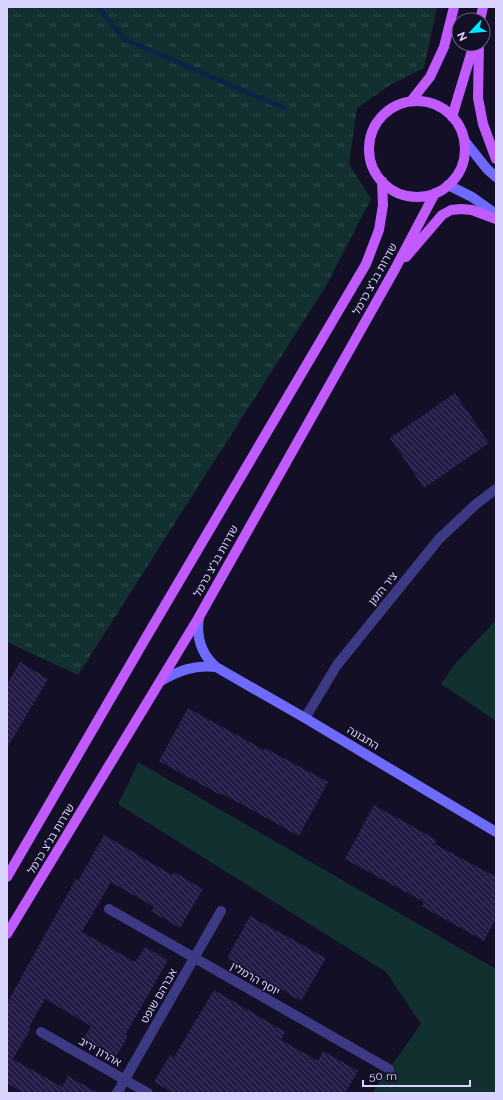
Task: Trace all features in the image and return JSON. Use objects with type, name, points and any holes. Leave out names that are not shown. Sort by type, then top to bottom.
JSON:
[{"type":"main road","points":[[411,101],[430,77],[444,47],[454,7]]},
{"type":"main road","points":[[452,117],[472,52]]},
{"type":"main road","points":[[479,52],[478,98],[483,124],[496,159]]},
{"type":"main road","points":[[411,101],[426,102],[440,107],[452,117],[464,140],[464,152],[462,165],[456,176],[448,185],[435,193],[421,197],[407,196],[393,191],[382,181],[373,169],[369,155],[370,140],[375,125],[384,114],[397,105],[411,101]]},
{"type":"main road","name":"שדרות בנ\"צ כרמל","points":[[7,877],[366,264],[379,230],[383,205],[382,181]]},
{"type":"main road","name":"שדרות בנ\"צ כרמל","points":[[7,934],[199,617],[395,269],[435,193]]},
{"type":"main road","points":[[395,269],[442,215],[451,210],[472,210],[496,219]]},
{"type":"street","points":[[464,140],[487,169],[496,177]]},
{"type":"street","points":[[448,185],[472,197],[496,214]]},
{"type":"street","name":"ציר הזמן","points":[[305,718],[337,665],[440,538],[475,505],[496,489]]},
{"type":"street","name":"התבונה","points":[[199,617],[198,632],[200,645],[210,662],[216,667],[305,718],[496,832]]},
{"type":"street","name":"התבונה","points":[[161,681],[177,672],[193,667],[216,667]]},
{"type":"street","name":"יוסף הרמלין","points":[[110,909],[389,1070]]},
{"type":"street","name":"אברהם שופט","points":[[117,1093],[221,911]]},
{"type":"street","name":"אהרון יריב","points":[[41,1032],[148,1093]]},
{"type":"green space","points":[[7,7],[437,7],[424,68],[390,85],[357,108],[349,164],[371,199],[326,286],[78,675],[7,642]]},
{"type":"green space","points":[[496,620],[496,721],[441,684],[454,665]]},
{"type":"green space","points":[[138,762],[496,969],[496,1093],[372,1093],[421,1024],[386,972],[118,804]]},
{"type":"building","points":[[455,393],[489,443],[424,488],[390,438]]},
{"type":"building","points":[[20,662],[48,679],[7,748],[7,684]]},
{"type":"building","points":[[188,708],[264,750],[265,748],[328,782],[299,836],[159,761]]},
{"type":"building","points":[[374,805],[437,840],[435,844],[496,877],[496,919],[484,941],[421,906],[424,902],[345,859]]},
{"type":"building","points":[[104,835],[172,875],[174,872],[203,889],[180,928],[151,911],[154,907],[111,882],[82,932],[135,962],[145,947],[168,960],[126,1034],[128,1036],[116,1057],[84,1038],[91,1026],[45,999],[29,1027],[31,1028],[13,1059],[62,1087],[68,1076],[98,1093],[23,1093],[7,1083],[7,1003],[76,879],[78,881]]},
{"type":"building","points":[[250,916],[326,958],[301,1001],[227,958]]},
{"type":"building","points":[[214,990],[285,1032],[281,1040],[318,1061],[323,1051],[358,1071],[345,1093],[173,1093],[154,1082],[170,1055],[174,1057]]},
{"type":"waterway","points":[[98,7],[124,39],[284,108]]}]
